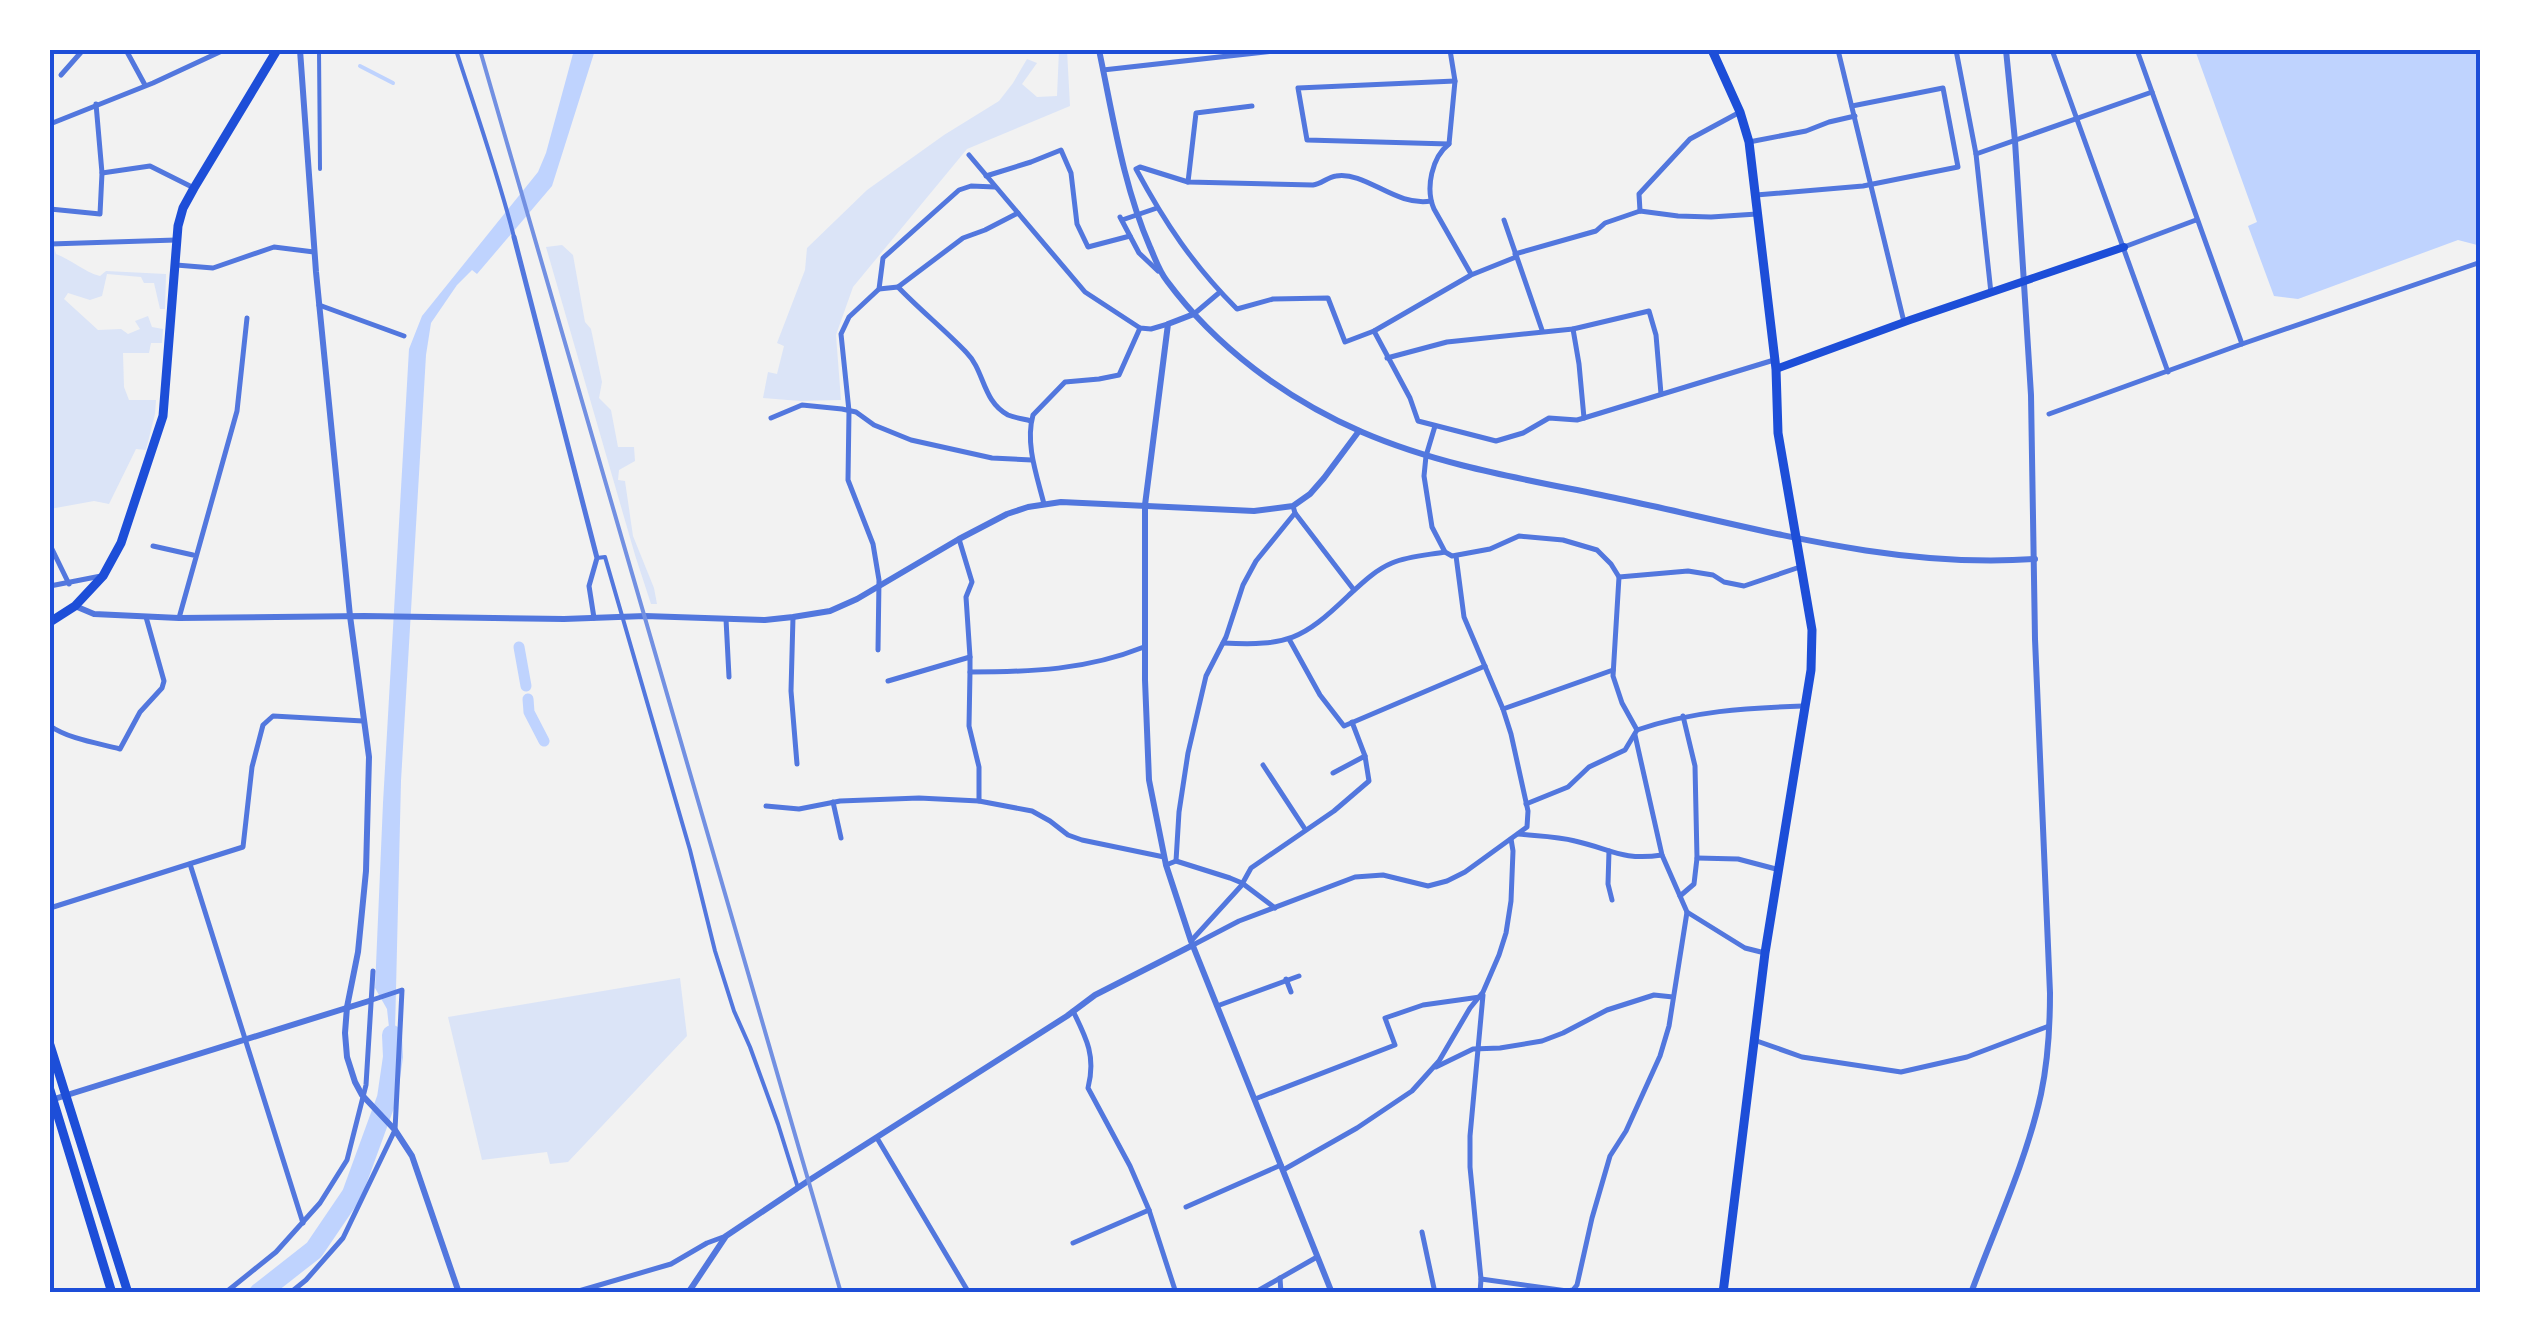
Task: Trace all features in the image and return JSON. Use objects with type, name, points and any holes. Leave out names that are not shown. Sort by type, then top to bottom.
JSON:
[{"type":"main road","points":[[50,622],[75,606],[103,576],[121,542],[163,416],[176,240],[183,208],[277,50]]},
{"type":"main road","points":[[1712,50],[1749,142],[1775,365],[1778,433],[1812,630],[1811,670],[1765,953],[1723,1293]]},
{"type":"main road","points":[[1775,365],[2124,247]]},
{"type":"main road","points":[[50,1044],[128,1293]]},
{"type":"main road","points":[[51,1096],[112,1293]]},
{"type":"street","points":[[61,75],[83,50]]},
{"type":"street","points":[[126,50],[145,85]]},
{"type":"street","points":[[50,124],[224,50]]},
{"type":"street","points":[[300,50],[314,252],[350,616],[369,758],[366,871],[358,952],[347,1007],[347,1057],[362,1095],[395,1130],[417,1170],[459,1293]]},
{"type":"street","points":[[318,50],[320,169]]},
{"type":"street","points":[[456,50],[505,202],[597,558],[589,586],[594,618]]},
{"type":"street","points":[[1098,50],[1136,215],[1163,276]]},
{"type":"street","points":[[1103,70],[1312,50]]},
{"type":"street","points":[[1450,50],[1455,81],[1450,144]]},
{"type":"street","points":[[1838,50],[1904,322]]},
{"type":"street","points":[[1956,50],[1976,154],[1991,292]]},
{"type":"street","points":[[1970,1293],[2034,1122],[2050,1026],[2035,639],[2031,395],[2016,141],[2006,50]]},
{"type":"street","points":[[2052,50],[2168,372]]},
{"type":"street","points":[[2137,50],[2242,344]]},
{"type":"street","points":[[1450,144],[1306,140],[1298,88],[1455,81]]},
{"type":"street","points":[[1755,195],[1871,184],[1958,167],[1943,88],[1852,106]]},
{"type":"street","points":[[1976,154],[2152,92]]},
{"type":"street","points":[[50,209],[100,214],[102,173],[96,104]]},
{"type":"street","points":[[1188,182],[1196,113],[1252,106]]},
{"type":"street","points":[[1640,211],[1638,194],[1680,148],[1700,132],[1740,112]]},
{"type":"street","points":[[1749,142],[1856,116]]},
{"type":"street","points":[[1450,144],[1438,152],[1430,201],[1471,275]]},
{"type":"street","points":[[986,176],[1062,150],[1071,173],[1077,224],[1088,247],[1130,236]]},
{"type":"street","points":[[969,155],[1086,292],[1140,328],[1151,329],[1194,314],[1220,292]]},
{"type":"street","points":[[102,173],[150,166],[194,188]]},
{"type":"street","points":[[1430,201],[1416,202],[1360,180],[1335,176],[1313,186],[1188,182],[1136,169],[1197,267],[1237,308],[1273,299],[1328,298],[1345,342],[1374,331],[1471,275],[1515,256],[1596,232],[1605,223],[1640,211],[1712,217],[1758,214]]},
{"type":"street","points":[[878,289],[883,258],[959,190],[970,186],[995,188]]},
{"type":"street","points":[[1157,208],[1121,219],[1139,253],[1194,314],[1263,376],[1359,431],[1426,456],[1819,544],[1930,558],[2034,559]]},
{"type":"street","points":[[878,650],[878,586],[873,544],[848,486],[849,411],[841,334],[848,317],[878,289],[898,286],[963,238],[1018,212]]},
{"type":"street","points":[[1504,220],[1542,331]]},
{"type":"street","points":[[2124,247],[2197,220]]},
{"type":"street","points":[[50,244],[176,240]]},
{"type":"street","points":[[174,264],[212,268],[274,246],[314,252]]},
{"type":"street","points":[[2050,414],[2481,262]]},
{"type":"street","points":[[898,286],[968,354],[980,370],[992,402],[1008,415],[1031,421]]},
{"type":"street","points":[[320,305],[404,336]]},
{"type":"street","points":[[1386,358],[1447,342],[1572,329],[1649,310],[1656,335],[1661,395]]},
{"type":"street","points":[[178,618],[237,411],[247,318]]},
{"type":"street","points":[[1168,324],[1145,506],[1144,647],[1149,780],[1165,861],[1192,943],[1332,1293]]},
{"type":"street","points":[[1044,504],[1032,460],[1031,421],[1065,382],[1119,375],[1140,328]]},
{"type":"street","points":[[1572,329],[1584,418]]},
{"type":"street","points":[[1374,331],[1418,421],[1496,442],[1550,418],[1577,420],[1775,365]]},
{"type":"street","points":[[771,418],[802,405],[856,412],[884,430],[911,440],[992,458],[1032,460]]},
{"type":"street","points":[[1434,426],[1424,476],[1430,519],[1445,552]]},
{"type":"street","points":[[1176,860],[1179,812],[1196,714],[1206,676],[1223,643],[1243,585],[1294,509],[1324,478],[1359,431]]},
{"type":"street","points":[[75,606],[94,614],[178,618],[645,616],[765,620],[830,612],[1007,514],[1044,504],[1294,509]]},
{"type":"street","points":[[1294,509],[1354,590]]},
{"type":"street","points":[[1223,643],[1248,644],[1303,634],[1392,562],[1445,552],[1456,556],[1490,549],[1519,536],[1564,540],[1597,550],[1619,577],[1613,676],[1636,732],[1662,854],[1687,912],[1669,1026],[1660,1056],[1626,1131],[1610,1156],[1577,1286],[1566,1292],[1481,1279]]},
{"type":"street","points":[[959,540],[972,582],[966,597],[969,726],[979,767],[979,801]]},
{"type":"street","points":[[50,545],[69,584]]},
{"type":"street","points":[[152,546],[194,556]]},
{"type":"street","points":[[572,1293],[671,1264],[707,1242],[726,1236],[1105,990],[1192,943],[1239,921],[1365,875],[1436,885],[1465,872],[1527,828],[1526,804],[1504,710],[1464,617],[1456,556]]},
{"type":"street","points":[[597,558],[604,557],[623,618],[690,850],[714,951],[798,1188]]},
{"type":"street","points":[[1619,577],[1688,571],[1744,586],[1803,566]]},
{"type":"street","points":[[50,586],[103,576]]},
{"type":"street","points":[[50,726],[120,749],[140,712],[164,682],[146,617]]},
{"type":"street","points":[[792,617],[790,692],[796,764]]},
{"type":"street","points":[[726,619],[729,677]]},
{"type":"street","points":[[1288,639],[1320,695],[1344,726],[1485,666]]},
{"type":"street","points":[[970,672],[1090,665],[1144,647]]},
{"type":"street","points":[[888,681],[970,657]]},
{"type":"street","points":[[1504,710],[1613,670]]},
{"type":"street","points":[[1526,804],[1568,786],[1589,767],[1625,750],[1636,732],[1683,716],[1806,706]]},
{"type":"street","points":[[50,908],[243,846],[252,766],[263,725],[273,716],[364,721]]},
{"type":"street","points":[[1680,896],[1694,884],[1696,858],[1695,766],[1683,716]]},
{"type":"street","points":[[1192,943],[1251,868],[1334,812],[1370,781],[1352,722]]},
{"type":"street","points":[[1332,773],[1365,756]]},
{"type":"street","points":[[1263,764],[1306,830]]},
{"type":"street","points":[[766,806],[799,809],[833,802],[919,798],[979,801],[1032,811],[1082,840],[1165,861],[1176,860],[1242,883],[1275,908]]},
{"type":"street","points":[[833,802],[841,838]]},
{"type":"street","points":[[1518,834],[1572,840],[1622,856],[1662,854]]},
{"type":"street","points":[[1480,1293],[1470,1136],[1482,994],[1506,933],[1513,882],[1514,851],[1510,839]]},
{"type":"street","points":[[1609,851],[1608,884],[1612,900]]},
{"type":"street","points":[[1696,858],[1738,859],[1779,870]]},
{"type":"street","points":[[190,864],[302,1223]]},
{"type":"street","points":[[1687,912],[1744,948],[1765,953]]},
{"type":"street","points":[[225,1293],[276,1252],[320,1203],[347,1160],[366,1085],[372,971]]},
{"type":"street","points":[[1218,1006],[1299,976]]},
{"type":"street","points":[[1286,979],[1291,992]]},
{"type":"street","points":[[51,1096],[67,1095],[402,990],[395,1130],[343,1238],[290,1293]]},
{"type":"street","points":[[1186,1206],[1282,1168],[1358,1128],[1412,1092],[1439,1061],[1482,994]]},
{"type":"street","points":[[1254,1099],[1395,1044],[1386,1018],[1424,1004],[1482,994]]},
{"type":"street","points":[[1430,1070],[1477,1049],[1542,1041],[1607,1010],[1654,995],[1673,997]]},
{"type":"street","points":[[1073,1011],[1084,1032],[1093,1068],[1088,1088],[1149,1210],[1176,1293]]},
{"type":"street","points":[[1754,1040],[1802,1058],[1901,1072],[1967,1057],[2050,1026]]},
{"type":"street","points":[[877,1138],[969,1293]]},
{"type":"street","points":[[1074,1244],[1149,1210]]},
{"type":"street","points":[[1422,1232],[1435,1293]]},
{"type":"street","points":[[688,1293],[726,1236]]},
{"type":"street","points":[[1254,1293],[1317,1257]]},
{"type":"street","points":[[1280,1278],[1281,1293]]},
{"type":"shaded area","points":[[1059,50],[1067,50],[1070,106],[967,149],[853,287],[836,335],[841,400],[763,398],[768,372],[777,374],[784,346],[777,343],[805,270],[807,248],[867,190],[999,101],[1027,59],[1037,63],[1022,84],[1037,97],[1057,96]]},
{"type":"shaded area","points":[[562,245],[573,255],[585,322],[591,329],[602,382],[599,398],[611,410],[618,447],[634,447],[635,461],[619,470],[618,480],[625,481],[633,536],[657,604],[651,604],[635,555],[546,247]]},
{"type":"shaded area","points":[[50,247],[54,247],[56,254],[100,276],[106,271],[166,274],[165,309],[160,309],[154,283],[144,283],[141,277],[107,274],[102,296],[90,300],[68,293],[64,299],[98,330],[121,329],[128,334],[140,329],[135,321],[148,316],[152,327],[163,329],[162,343],[151,343],[149,353],[123,353],[124,387],[129,400],[156,400],[155,414],[146,450],[136,449],[109,504],[94,501],[50,509]]},
{"type":"shaded area","points":[[680,978],[687,1036],[568,1162],[550,1164],[547,1152],[482,1160],[448,1017]]},
{"type":"water","points":[[574,50],[595,50],[552,186],[477,274],[472,270],[457,285],[431,323],[401,781],[394,1073],[387,1009],[375,988],[409,349],[422,316],[538,172]]},
{"type":"water","points":[[2195,50],[2481,50],[2481,246],[2458,240],[2298,299],[2274,296],[2248,226],[2257,222]]},
{"type":"waterway","points":[[360,66],[393,83]]},
{"type":"waterway","points":[[519,647],[526,686]]},
{"type":"waterway","points":[[528,699],[529,712],[544,741]]},
{"type":"waterway","points":[[259,1293],[314,1250],[352,1194],[387,1098],[392,1035]]},
{"type":"railway","points":[[480,50],[841,1293]]}]
